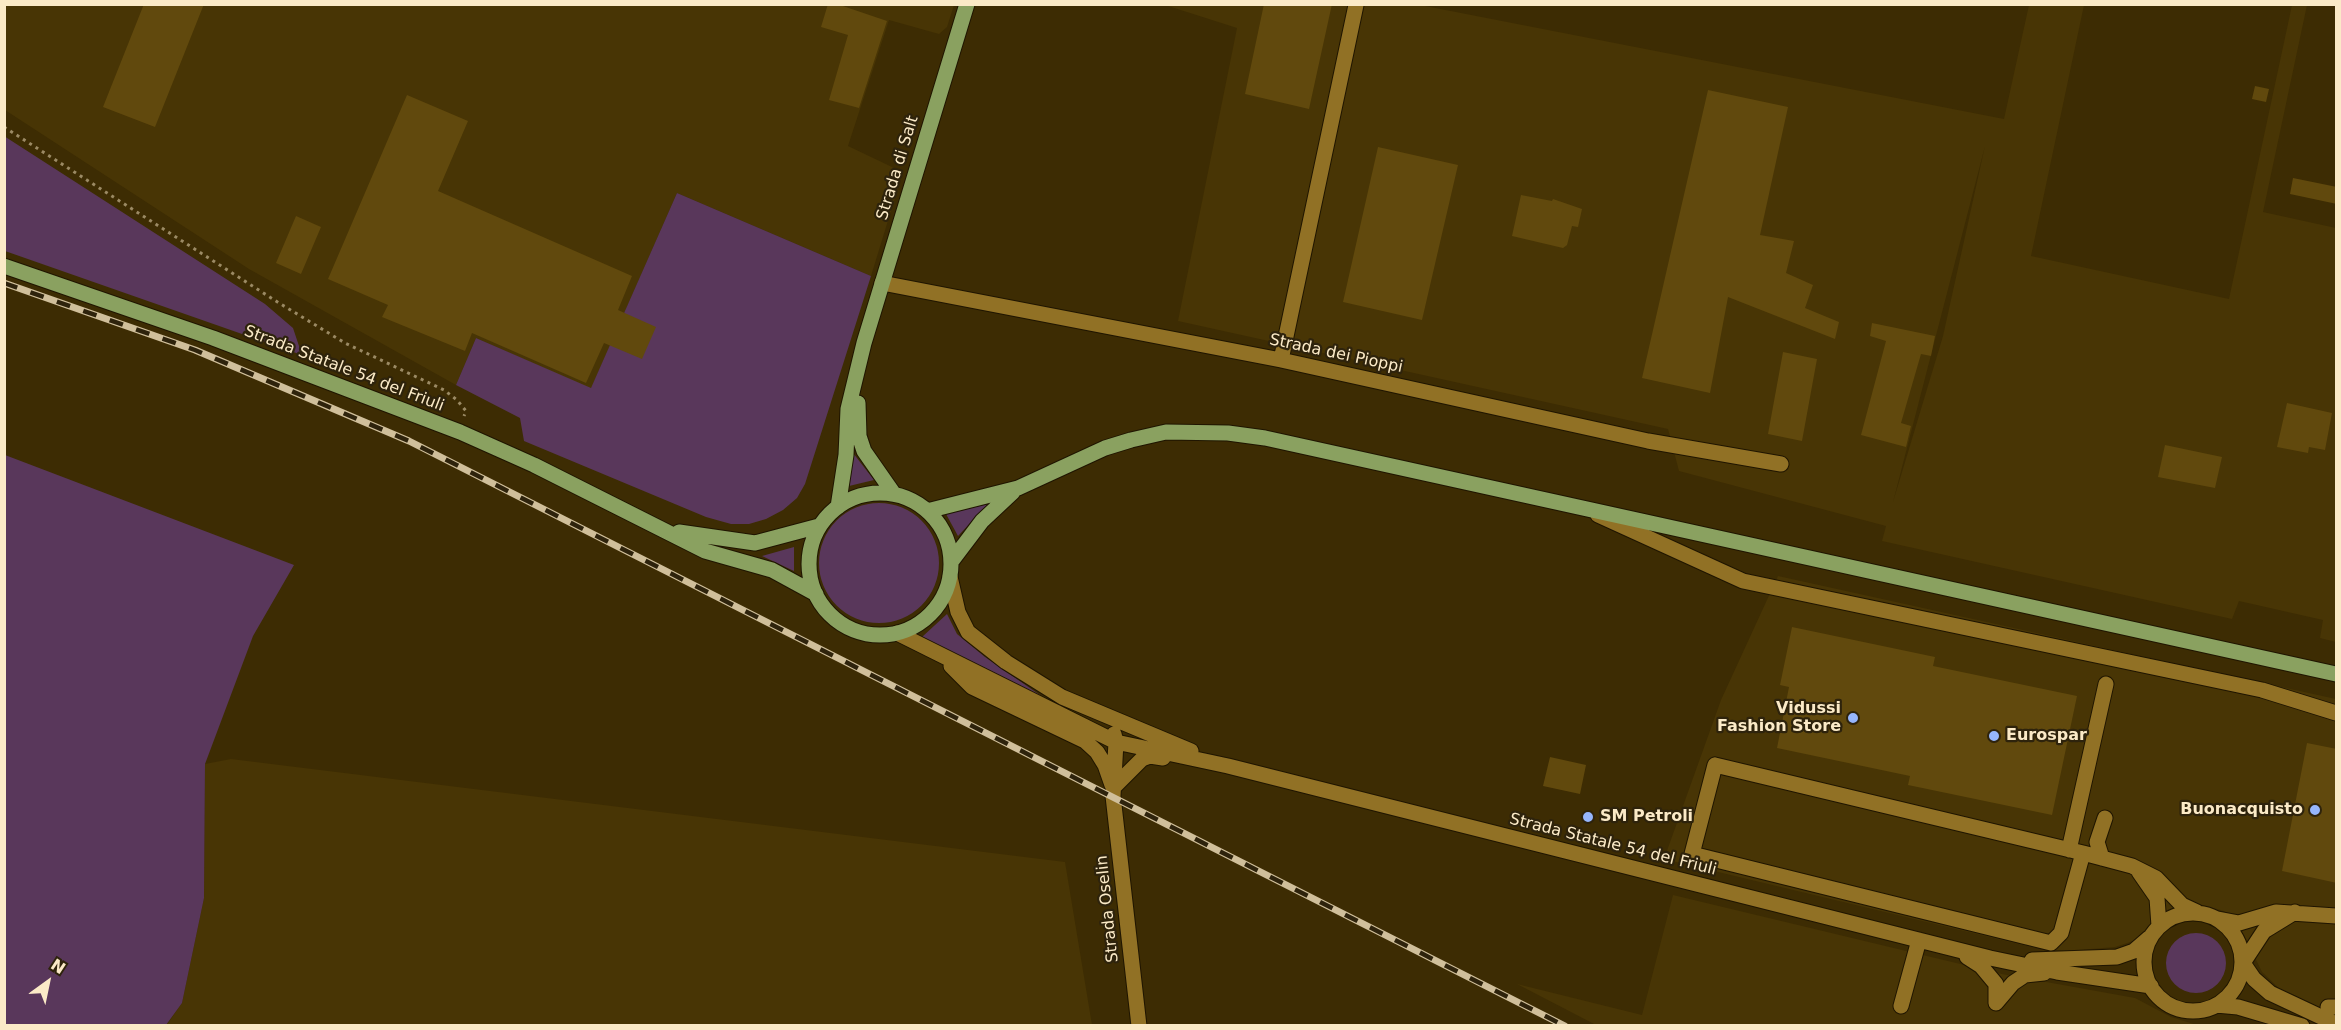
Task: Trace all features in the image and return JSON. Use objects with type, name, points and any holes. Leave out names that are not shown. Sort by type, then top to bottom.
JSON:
[{"type":"main road","name":"Strada di Salt","points":[[864,343],[967,4]]},
{"type":"main road","name":"Strada Statale 54 del Friuli","points":[[4,266],[213,338],[460,432],[534,465],[705,551],[772,570],[816,594]]},
{"type":"main road","points":[[864,343],[857,416],[859,436],[864,451],[894,494]]},
{"type":"main road","points":[[838,507],[846,455],[848,410],[864,343]]},
{"type":"main road","points":[[927,511],[1018,488],[1105,448],[1131,440],[1166,432],[1228,433],[1265,438],[2337,675]]},
{"type":"main road","points":[[950,570],[982,522],[1018,488]]},
{"type":"main road","name":"Strada Statale 54 del Friuli","points":[[894,494],[916,502],[927,511],[942,530],[950,570],[942,598],[929,615],[908,629],[897,633],[868,634],[852,629],[834,618],[816,594],[811,580],[809,557],[819,526],[838,507],[862,495],[894,494]]},
{"type":"main road","name":"Strada Statale 54 del Friuli","points":[[662,528],[728,541],[755,543],[819,526]]},
{"type":"street","points":[[1281,360],[1356,5]]},
{"type":"street","name":"Strada dei Pioppi","points":[[882,283],[1281,360],[1636,438],[1781,464]]},
{"type":"street","points":[[1590,511],[1743,581],[2262,690],[2337,713]]},
{"type":"street","name":"Strada Statale 54 del Friuli","points":[[950,570],[958,612],[968,632],[1036,682],[1083,707],[1228,766]]},
{"type":"street","name":"Strada Statale 54 del Friuli","points":[[897,633],[1116,742],[1228,766],[1990,958],[2056,972],[2151,986]]},
{"type":"street","name":"Strada Statale 54 del Friuli","points":[[938,653],[972,687],[1085,741],[1097,752],[1105,765],[1113,788]]},
{"type":"street","points":[[2106,684],[2076,851],[2061,933],[2051,943],[1692,854],[1715,765],[2076,851],[2132,866],[2156,878],[2182,905],[2218,919],[2239,923],[2265,914],[2295,912],[2335,916]]},
{"type":"street","points":[[1083,707],[1108,727],[1116,742],[1113,788]]},
{"type":"street","name":"Strada Statale 54 del Friuli","points":[[1113,788],[1132,766],[1150,756],[1228,766]]},
{"type":"street","name":"Strada Oselin","points":[[1113,788],[1139,1026]]},
{"type":"street","points":[[2102,858],[2097,842],[2105,818]]},
{"type":"street","points":[[2132,866],[2145,877],[2157,898],[2155,931],[2145,956],[2147,977],[2162,1000],[2177,1008],[2196,1011],[2216,1005],[2238,1007],[2302,1026]]},
{"type":"street","points":[[2216,1005],[2232,992],[2243,963],[2264,931],[2295,912]]},
{"type":"street","name":"Strada Statale 54 del Friuli","points":[[1990,958],[2041,960],[2117,957],[2134,951],[2174,917],[2200,913]]},
{"type":"street","points":[[2218,919],[2233,933],[2243,963],[2254,978],[2270,993],[2337,1024]]},
{"type":"street","points":[[1901,1006],[1919,940]]},
{"type":"street","points":[[1955,949],[1990,975],[1996,984],[1996,1003],[2013,983],[2025,975],[2056,972]]},
{"type":"path","points":[[4,127],[345,343],[444,390],[466,411],[460,432]]},
{"type":"shaded area","points":[[4,5],[954,5],[947,27],[939,34],[889,20],[848,146],[892,167],[899,174],[898,188],[871,276],[677,193],[591,389],[476,338],[456,385],[249,269],[5,110]]},
{"type":"shaded area","points":[[1165,5],[1420,5],[2004,119],[2029,5],[2084,5],[2031,256],[2229,299],[2292,5],[2307,5],[2263,212],[2336,228],[2336,642],[2320,638],[2323,620],[2239,601],[2232,619],[1882,541],[1886,526],[1679,471],[1668,429],[1178,321],[1237,28]],"holes":[[[1985,146],[1943,336],[1893,502]]]},
{"type":"shaded area","points":[[4,136],[265,304],[293,328],[302,355],[5,251]]},
{"type":"shaded area","points":[[677,193],[871,276],[805,484],[797,498],[783,510],[766,519],[749,524],[731,524],[706,517],[524,441],[520,418],[456,385],[476,338],[591,388]]},
{"type":"shaded area","points":[[853,453],[874,480],[849,486]]},
{"type":"shaded area","points":[[5,455],[294,565],[253,636],[205,764],[204,898],[182,1003],[166,1025],[5,1025]]},
{"type":"shaded area","points":[[879,503],[902,507],[922,520],[935,540],[939,563],[935,586],[922,606],[902,619],[879,623],[856,619],[836,606],[823,586],[819,563],[823,540],[836,520],[856,507]]},
{"type":"shaded area","points":[[988,504],[958,536],[946,514]]},
{"type":"shaded area","points":[[794,547],[794,571],[762,556]]},
{"type":"shaded area","points":[[1778,576],[2336,699],[2336,1015],[2284,993],[2262,972],[2242,931],[2224,911],[2191,902],[2167,910],[2133,941],[2115,947],[2067,951],[2035,948],[1664,859],[1721,700]]},
{"type":"shaded area","points":[[947,614],[957,634],[985,657],[1053,704],[922,637]]},
{"type":"shaded area","points":[[231,759],[1065,862],[1092,1025],[166,1026],[182,1003],[204,898],[205,764]]},
{"type":"shaded area","points":[[1673,895],[2002,974],[2135,998],[2171,1017],[2197,1025],[1596,1025],[1517,984],[1642,1015]]},
{"type":"shaded area","points":[[2196,933],[2217,942],[2226,963],[2217,984],[2196,993],[2175,984],[2166,963],[2175,942]]},
{"type":"building","points":[[144,4],[204,4],[155,127],[103,107]]},
{"type":"building","points":[[828,4],[837,4],[887,21],[859,108],[829,100],[848,35],[821,27]]},
{"type":"building","points":[[1264,4],[1332,4],[1309,109],[1245,94]]},
{"type":"building","points":[[2255,86],[2269,89],[2266,102],[2252,99]]},
{"type":"building","points":[[1708,90],[1788,107],[1760,235],[1794,241],[1786,273],[1813,285],[1805,308],[1839,322],[1835,339],[1728,297],[1710,393],[1642,378]]},
{"type":"building","points":[[407,95],[468,121],[438,191],[632,276],[618,310],[656,327],[642,359],[604,343],[586,383],[472,333],[465,351],[382,317],[388,305],[328,279]]},
{"type":"building","points":[[1378,147],[1458,165],[1422,320],[1343,302]]},
{"type":"building","points":[[2293,178],[2337,187],[2337,204],[2290,194]]},
{"type":"building","points":[[1521,195],[1552,201],[1553,199],[1582,209],[1578,227],[1572,226],[1567,245],[1563,248],[1512,236]]},
{"type":"building","points":[[296,216],[321,227],[301,274],[276,263]]},
{"type":"building","points":[[1872,323],[1935,336],[1931,356],[1921,354],[1901,423],[1911,426],[1906,447],[1861,435],[1886,341],[1870,336]]},
{"type":"building","points":[[1783,352],[1817,359],[1802,441],[1768,434]]},
{"type":"building","points":[[2287,403],[2332,413],[2325,450],[2309,447],[2308,453],[2277,447]]},
{"type":"building","points":[[2165,445],[2222,457],[2215,488],[2158,477]]},
{"type":"building","points":[[1792,627],[1935,657],[1933,666],[2077,696],[2052,815],[1908,785],[1910,776],[1777,748],[1789,687],[1780,685]]},
{"type":"building","name":"Buonacquisto","points":[[2307,743],[2337,749],[2337,883],[2282,871]]},
{"type":"building","points":[[1550,757],[1586,765],[1580,794],[1543,786]]},
{"type":"railway","points":[[4,283],[195,350],[409,441],[1565,1026]]},
{"type":"place","name":"Vidussi Fashion Store","points":[[1853,718]]},
{"type":"place","name":"Eurospar","points":[[1994,736]]},
{"type":"place","name":"Buonacquisto","points":[[2315,810]]},
{"type":"place","name":"SM Petroli","points":[[1588,817]]}]
